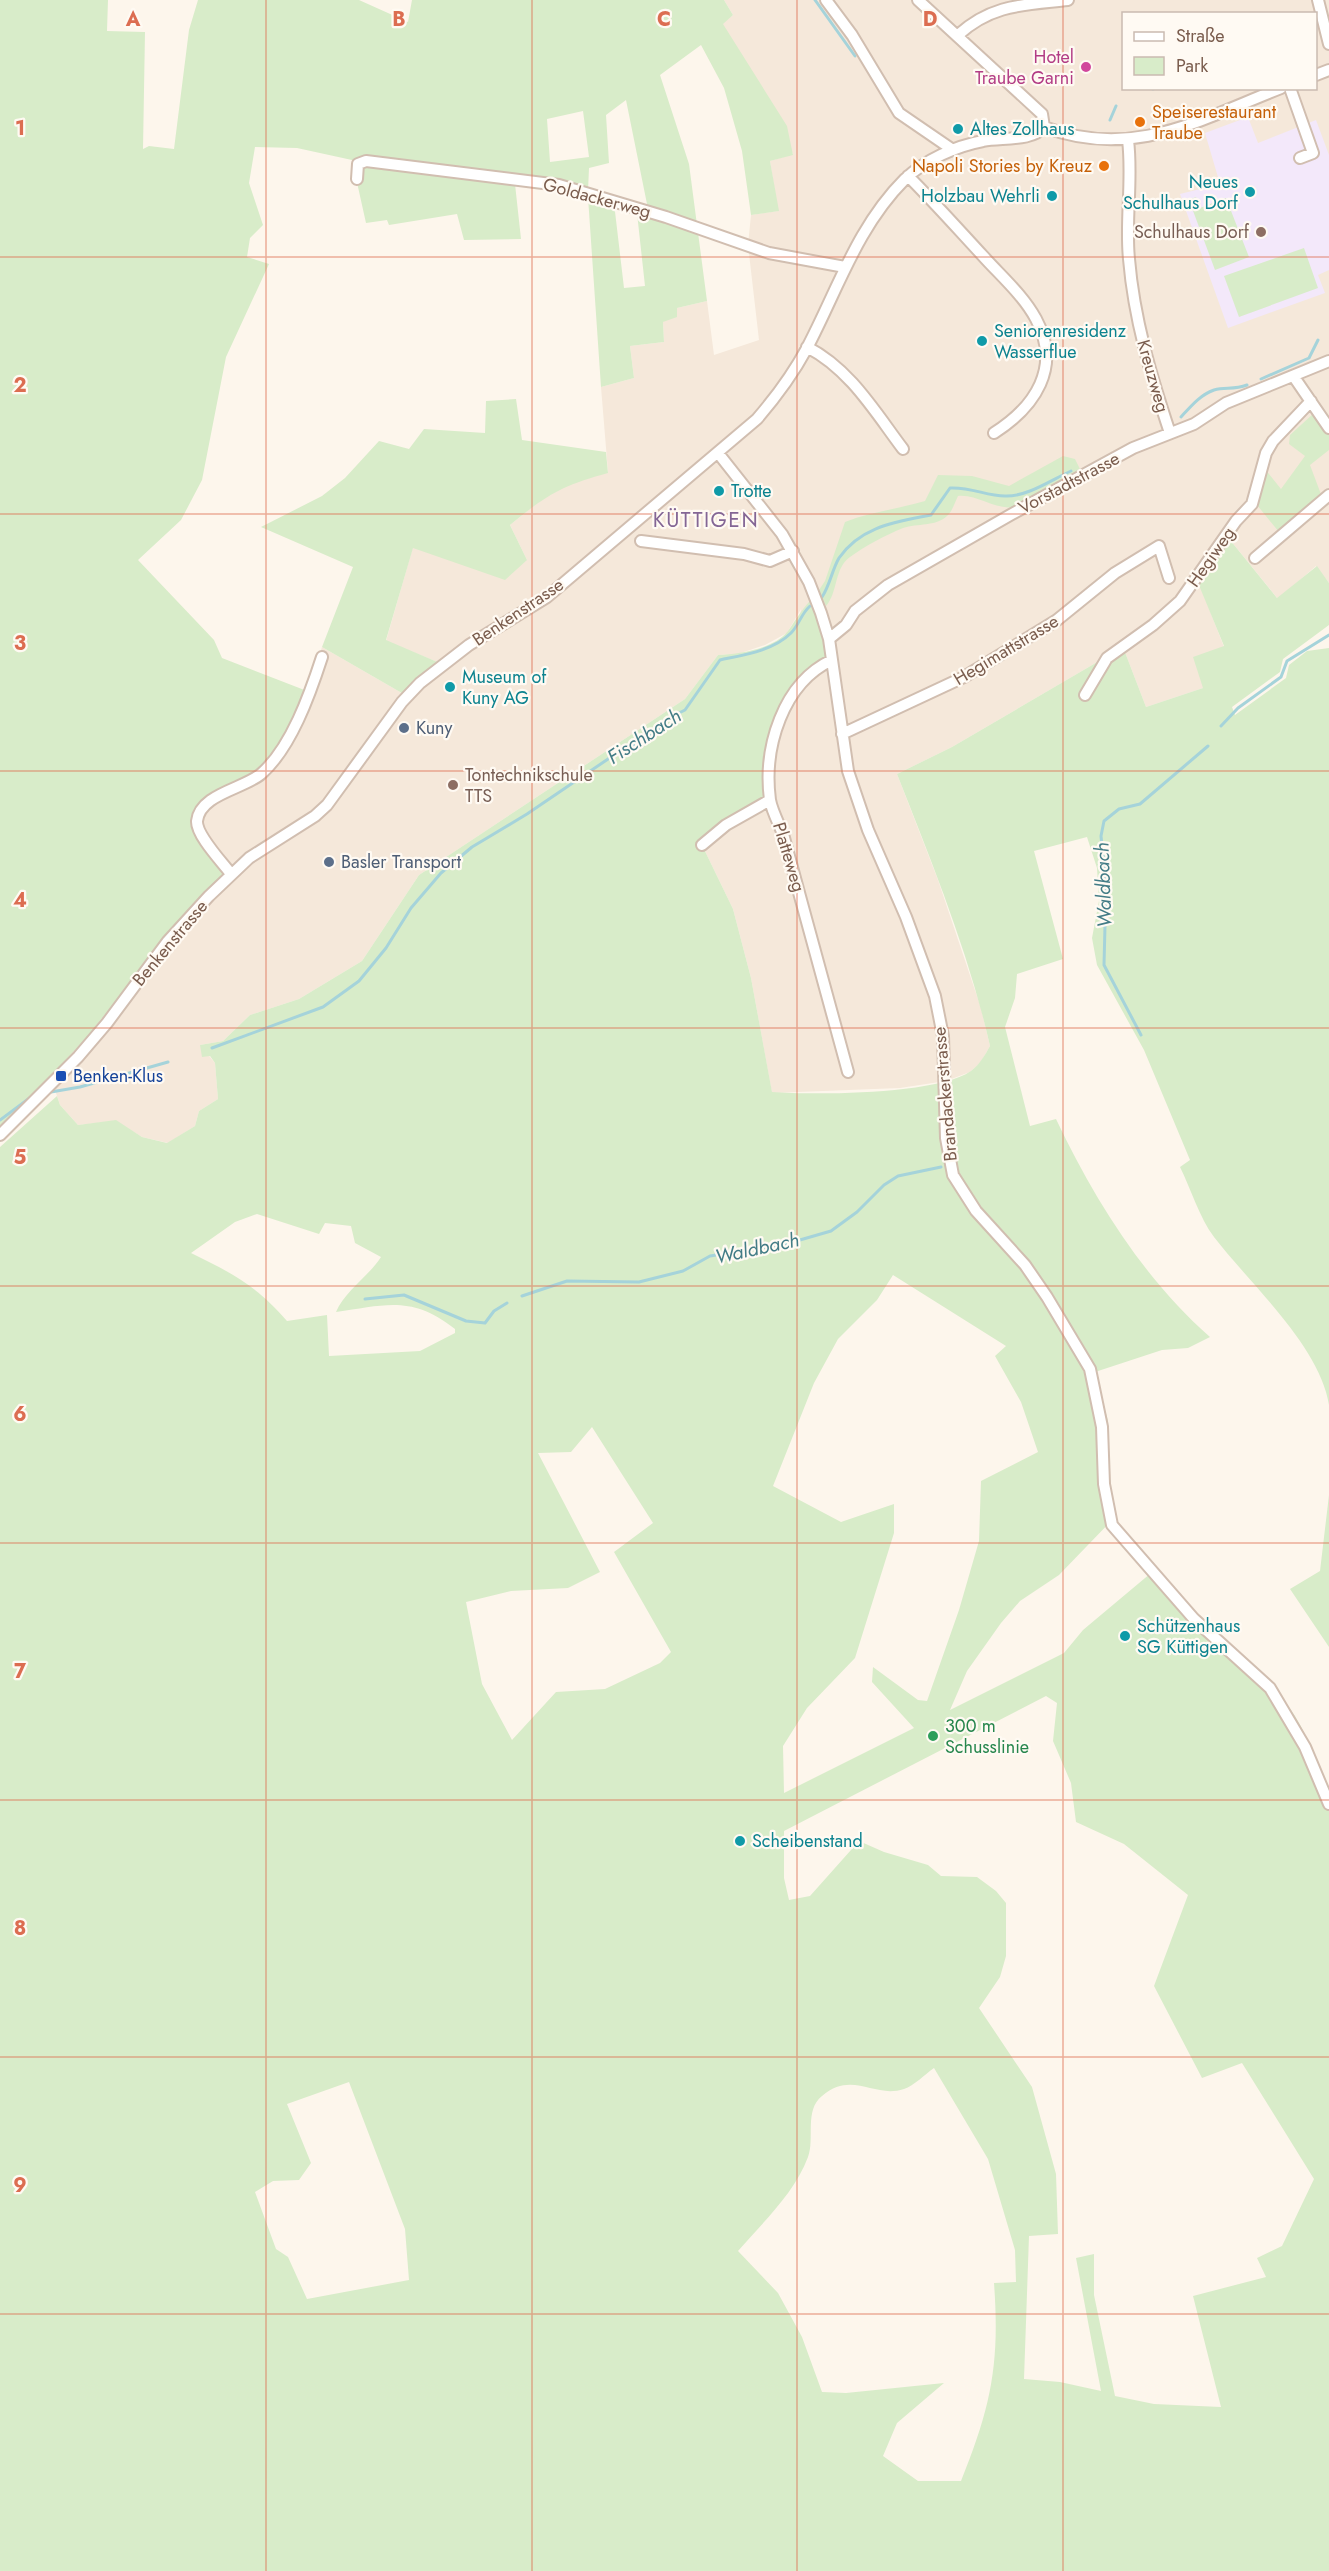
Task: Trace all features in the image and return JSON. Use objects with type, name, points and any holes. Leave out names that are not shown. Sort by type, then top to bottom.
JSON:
[{"type":"street","points":[[826,0],[852,35],[899,113],[953,150]]},
{"type":"street","points":[[918,0],[1042,114],[1044,127],[1086,140],[1128,140],[1161,135],[1276,90]]},
{"type":"street","points":[[958,35],[982,15],[999,9],[1068,0]]},
{"type":"street","points":[[1318,0],[1329,45]]},
{"type":"street","points":[[1291,90],[1313,153],[1300,158]]},
{"type":"street","name":"Benkenstrasse","points":[[0,1135],[78,1057],[107,1023],[168,941],[231,874],[327,805],[402,702],[420,682],[469,645],[547,597],[749,426],[779,393],[807,347],[866,226],[908,176],[953,150],[982,141],[1034,135],[1044,127]]},
{"type":"street","name":"Kreuzweg","points":[[1128,140],[1128,256],[1134,309],[1149,370],[1170,433]]},
{"type":"street","name":"Goldackerweg","points":[[357,179],[358,164],[366,160],[559,185],[656,214],[769,253],[845,267]]},
{"type":"street","points":[[908,176],[1015,291],[1036,319],[1045,340],[1044,370],[1037,392],[1014,421],[994,433]]},
{"type":"street","points":[[807,347],[829,358],[853,382],[903,449]]},
{"type":"street","name":"Vorstadtstrasse","points":[[829,639],[846,625],[855,611],[888,585],[1012,514],[1132,448],[1194,424],[1226,403],[1329,361]]},
{"type":"street","points":[[1294,377],[1329,428]]},
{"type":"street","name":"Hegiweg","points":[[1085,695],[1107,658],[1153,625],[1180,600],[1236,521],[1252,504],[1266,453],[1273,441],[1311,401]]},
{"type":"street","name":"Brandackerstrasse","points":[[718,453],[760,503],[793,551],[808,582],[829,639],[848,771],[935,996],[943,1036],[946,1138],[953,1175],[976,1211],[1025,1266],[1042,1289],[1090,1369],[1102,1427],[1104,1484],[1112,1525],[1194,1619],[1270,1688],[1305,1747],[1329,1804]]},
{"type":"street","points":[[1255,558],[1329,495]]},
{"type":"street","points":[[641,541],[744,554],[770,561],[793,551]]},
{"type":"street","name":"Hegimattstrasse","points":[[842,734],[964,677],[1058,620],[1115,573],[1159,546],[1169,578]]},
{"type":"street","points":[[231,874],[197,828],[197,818],[204,806],[212,800],[248,784],[263,772],[294,728],[304,708],[322,657]]},
{"type":"street","name":"Platteweg","points":[[832,660],[813,669],[794,691],[785,708],[772,746],[770,800],[783,834],[849,1072]]},
{"type":"street","points":[[702,845],[726,825],[770,800]]},
{"type":"shaded area","points":[[724,0],[1329,0],[1329,583],[1316,566],[1278,599],[1226,535],[1197,578],[1224,647],[1203,688],[1146,707],[1123,647],[952,747],[897,774],[938,880],[981,1008],[990,1046],[981,1062],[970,1072],[946,1081],[900,1088],[772,1093],[751,978],[733,909],[702,845],[771,768],[801,609],[787,633],[765,645],[738,654],[718,655],[685,699],[419,875],[362,961],[299,999],[250,1015],[223,1041],[200,1045],[215,1063],[218,1099],[199,1111],[195,1126],[168,1143],[142,1137],[116,1121],[78,1125],[60,1105],[50,1075],[86,1038],[168,936],[195,813],[307,691],[322,647],[407,696],[442,664],[386,641],[413,547],[527,560],[510,525],[548,494],[573,482],[608,472],[601,387],[634,378],[630,346],[664,342],[663,322],[677,308],[707,301],[714,355],[759,340],[748,245],[751,215],[778,211],[770,161],[793,154],[722,23],[733,15]]},
{"type":"shaded area","name":"Schulhaus Dorf","points":[[1248,117],[1258,143],[1316,120],[1329,155],[1329,270],[1318,275],[1325,293],[1228,328],[1180,194],[1220,184],[1205,133]]},
{"type":"green space","points":[[0,0],[108,0],[107,31],[145,32],[143,149],[149,146],[174,149],[189,30],[198,0],[359,0],[408,22],[412,0],[724,0],[733,15],[723,24],[787,126],[793,155],[770,161],[779,211],[751,215],[742,151],[724,88],[701,45],[660,75],[689,164],[707,301],[677,308],[677,317],[663,322],[664,342],[630,346],[634,378],[601,387],[588,197],[614,203],[624,288],[645,286],[637,213],[647,204],[626,100],[606,115],[609,163],[589,168],[588,191],[515,184],[521,239],[464,240],[457,214],[389,225],[387,220],[366,223],[352,160],[297,148],[255,147],[249,183],[263,225],[250,238],[247,257],[269,264],[226,357],[202,480],[181,520],[138,560],[214,640],[222,658],[307,691],[293,725],[264,766],[195,813],[224,874],[168,936],[86,1038],[45,1082],[30,1103],[0,1130]],"holes":[[[583,111],[589,157],[550,162],[547,119]]]},
{"type":"green space","points":[[1196,197],[1200,208],[1226,198],[1249,257],[1215,270],[1189,200]]},
{"type":"green space","points":[[1304,248],[1318,288],[1239,317],[1224,276]]},
{"type":"green space","points":[[516,399],[522,440],[606,452],[608,473],[578,482],[556,492],[510,525],[527,560],[505,580],[413,548],[386,640],[442,664],[407,696],[322,647],[353,567],[261,527],[322,496],[345,478],[379,441],[409,449],[424,429],[485,433],[486,401]]},
{"type":"green space","points":[[1314,413],[1329,433],[1329,450],[1310,465],[1322,497],[1279,532],[1257,505],[1265,469],[1281,489],[1305,456],[1289,444],[1290,435]]},
{"type":"green space","points":[[1063,456],[1075,459],[1081,471],[1019,505],[1006,507],[972,497],[958,496],[950,512],[942,519],[903,528],[862,549],[841,567],[833,594],[826,606],[819,590],[825,581],[845,522],[925,501],[938,475],[972,476],[1009,486]]},
{"type":"green space","points":[[1226,535],[1277,598],[1317,566],[1329,583],[1329,625],[1283,659],[1280,672],[1232,707],[1235,715],[1286,678],[1289,665],[1307,651],[1329,648],[1329,1405],[1323,1383],[1312,1360],[1282,1316],[1214,1237],[1180,1167],[1190,1160],[1144,1050],[1097,965],[1092,938],[1099,901],[1097,868],[1087,837],[1034,851],[1063,959],[1017,974],[1015,998],[1005,1027],[1030,1126],[1056,1119],[1087,1179],[1122,1236],[1163,1289],[1210,1337],[1188,1348],[1162,1350],[1095,1372],[1108,1421],[1110,1479],[1115,1517],[1059,1575],[1020,1601],[1001,1623],[967,1671],[950,1710],[1064,1653],[1083,1630],[1151,1573],[1266,1678],[1295,1716],[1309,1743],[1329,1791],[1329,2571],[0,2571],[0,1147],[57,1096],[60,1105],[78,1125],[116,1120],[142,1137],[167,1143],[195,1126],[199,1111],[218,1099],[215,1063],[210,1056],[202,1057],[200,1045],[223,1041],[250,1015],[299,999],[362,961],[419,875],[685,699],[718,655],[756,649],[782,637],[814,597],[832,660],[813,669],[776,730],[770,800],[702,845],[733,909],[751,978],[772,1092],[845,1093],[904,1089],[954,1079],[971,1071],[990,1046],[972,977],[949,909],[897,774],[952,747],[1123,647],[1146,707],[1203,688],[1193,657],[1224,646],[1196,578]],"holes":[[[257,1214],[319,1234],[325,1223],[351,1226],[355,1243],[381,1257],[345,1297],[336,1312],[384,1305],[412,1307],[440,1318],[455,1329],[455,1333],[420,1351],[329,1356],[327,1315],[287,1321],[265,1298],[243,1281],[191,1253],[235,1222]],[[893,1275],[1006,1346],[995,1356],[1021,1402],[1038,1452],[981,1481],[979,1541],[959,1610],[927,1701],[918,1700],[873,1667],[872,1682],[914,1728],[784,1793],[783,1746],[807,1708],[855,1658],[894,1533],[894,1504],[841,1522],[773,1486],[814,1383],[838,1339],[877,1300]],[[592,1427],[653,1523],[614,1552],[671,1652],[660,1663],[605,1689],[556,1692],[512,1740],[482,1684],[466,1602],[511,1591],[568,1588],[600,1572],[538,1453],[571,1452]],[[1046,1696],[1057,1703],[1053,1741],[1071,1783],[1076,1822],[1124,1844],[1188,1895],[1154,1986],[1202,2078],[1242,2063],[1314,2179],[1282,2246],[1257,2258],[1266,2277],[1193,2296],[1221,2407],[1154,2404],[1115,2396],[1094,2295],[1094,2254],[1076,2258],[1101,2391],[1060,2382],[1024,2379],[1029,2236],[1058,2234],[1056,2174],[1032,2087],[979,2008],[1000,1977],[1006,1956],[1006,1903],[996,1891],[977,1877],[941,1876],[928,1865],[884,1852],[859,1841],[810,1896],[789,1900],[784,1878],[784,1831]],[[934,2068],[988,2159],[1015,2250],[1016,2282],[994,2283],[996,2338],[991,2385],[980,2430],[961,2481],[918,2481],[883,2456],[897,2423],[944,2383],[846,2393],[822,2392],[802,2337],[778,2293],[738,2251],[795,2183],[810,2150],[813,2109],[822,2096],[844,2085],[883,2091],[904,2089]],[[349,2082],[405,2229],[409,2280],[307,2299],[288,2257],[276,2249],[255,2192],[273,2181],[299,2180],[311,2163],[287,2104]]]},
{"type":"green space","points":[[1329,1495],[1329,1647],[1290,1589],[1320,1571]]},
{"type":"waterway","points":[[815,0],[855,56]]},
{"type":"waterway","points":[[1110,120],[1116,106]]},
{"type":"waterway","points":[[1261,379],[1309,358],[1318,340]]},
{"type":"waterway","points":[[1181,417],[1196,401],[1209,392],[1247,385]]},
{"type":"waterway","points":[[822,597],[839,558],[848,547],[880,527],[931,515],[950,488],[998,496],[1013,496],[1030,491],[1071,471]]},
{"type":"waterway","name":"Fischbach","points":[[212,1048],[323,1007],[359,981],[386,948],[411,908],[441,873],[472,847],[527,814],[611,757],[654,734],[667,719],[685,710],[720,660],[776,644],[791,633],[810,606]]},
{"type":"waterway","name":"Waldbach","points":[[1221,726],[1238,708],[1281,677],[1287,661],[1329,635]]},
{"type":"waterway","name":"Waldbach","points":[[1141,1035],[1104,965],[1106,886],[1101,836],[1104,821],[1119,809],[1140,804],[1208,746]]},
{"type":"waterway","name":"Fischbach","points":[[51,1092],[80,1087],[168,1062]]},
{"type":"waterway","points":[[0,1120],[35,1094]]},
{"type":"waterway","name":"Waldbach","points":[[522,1296],[567,1281],[639,1282],[683,1271],[710,1256],[786,1244],[831,1231],[857,1212],[884,1185],[898,1176],[941,1167]]},
{"type":"waterway","name":"Waldbach","points":[[365,1299],[404,1295],[466,1321],[485,1323],[494,1311],[507,1303]]},
{"type":"place","name":"Hotel Traube Garni","points":[[1086,67]]},
{"type":"place","name":"Speiserestaurant Traube","points":[[1140,122]]},
{"type":"place","name":"Altes Zollhaus","points":[[958,129]]},
{"type":"place","name":"Napoli Stories by Kreuz","points":[[1104,166]]},
{"type":"place","name":"Neues Schulhaus Dorf","points":[[1250,192]]},
{"type":"place","name":"Holzbau Wehrli","points":[[1052,196]]},
{"type":"place","name":"Schulhaus Dorf","points":[[1261,232]]},
{"type":"place","name":"Seniorenresidenz Wasserflue","points":[[982,341]]},
{"type":"place","name":"Trotte","points":[[719,491]]},
{"type":"place","name":"Museum of Kuny AG","points":[[450,687]]},
{"type":"place","name":"Kuny","points":[[404,728]]},
{"type":"place","name":"Tontechnikschule TTS","points":[[453,785]]},
{"type":"place","name":"Basler Transport","points":[[329,862]]},
{"type":"place","name":"Benken-Klus","points":[[61,1076]]},
{"type":"place","name":"Schützenhaus SG Küttigen","points":[[1125,1636]]},
{"type":"place","name":"300 m Schusslinie","points":[[933,1736]]},
{"type":"place","name":"Scheibenstand","points":[[740,1841]]},
{"type":"district","name":"KÜTTIGEN","points":[[706,520]]}]
